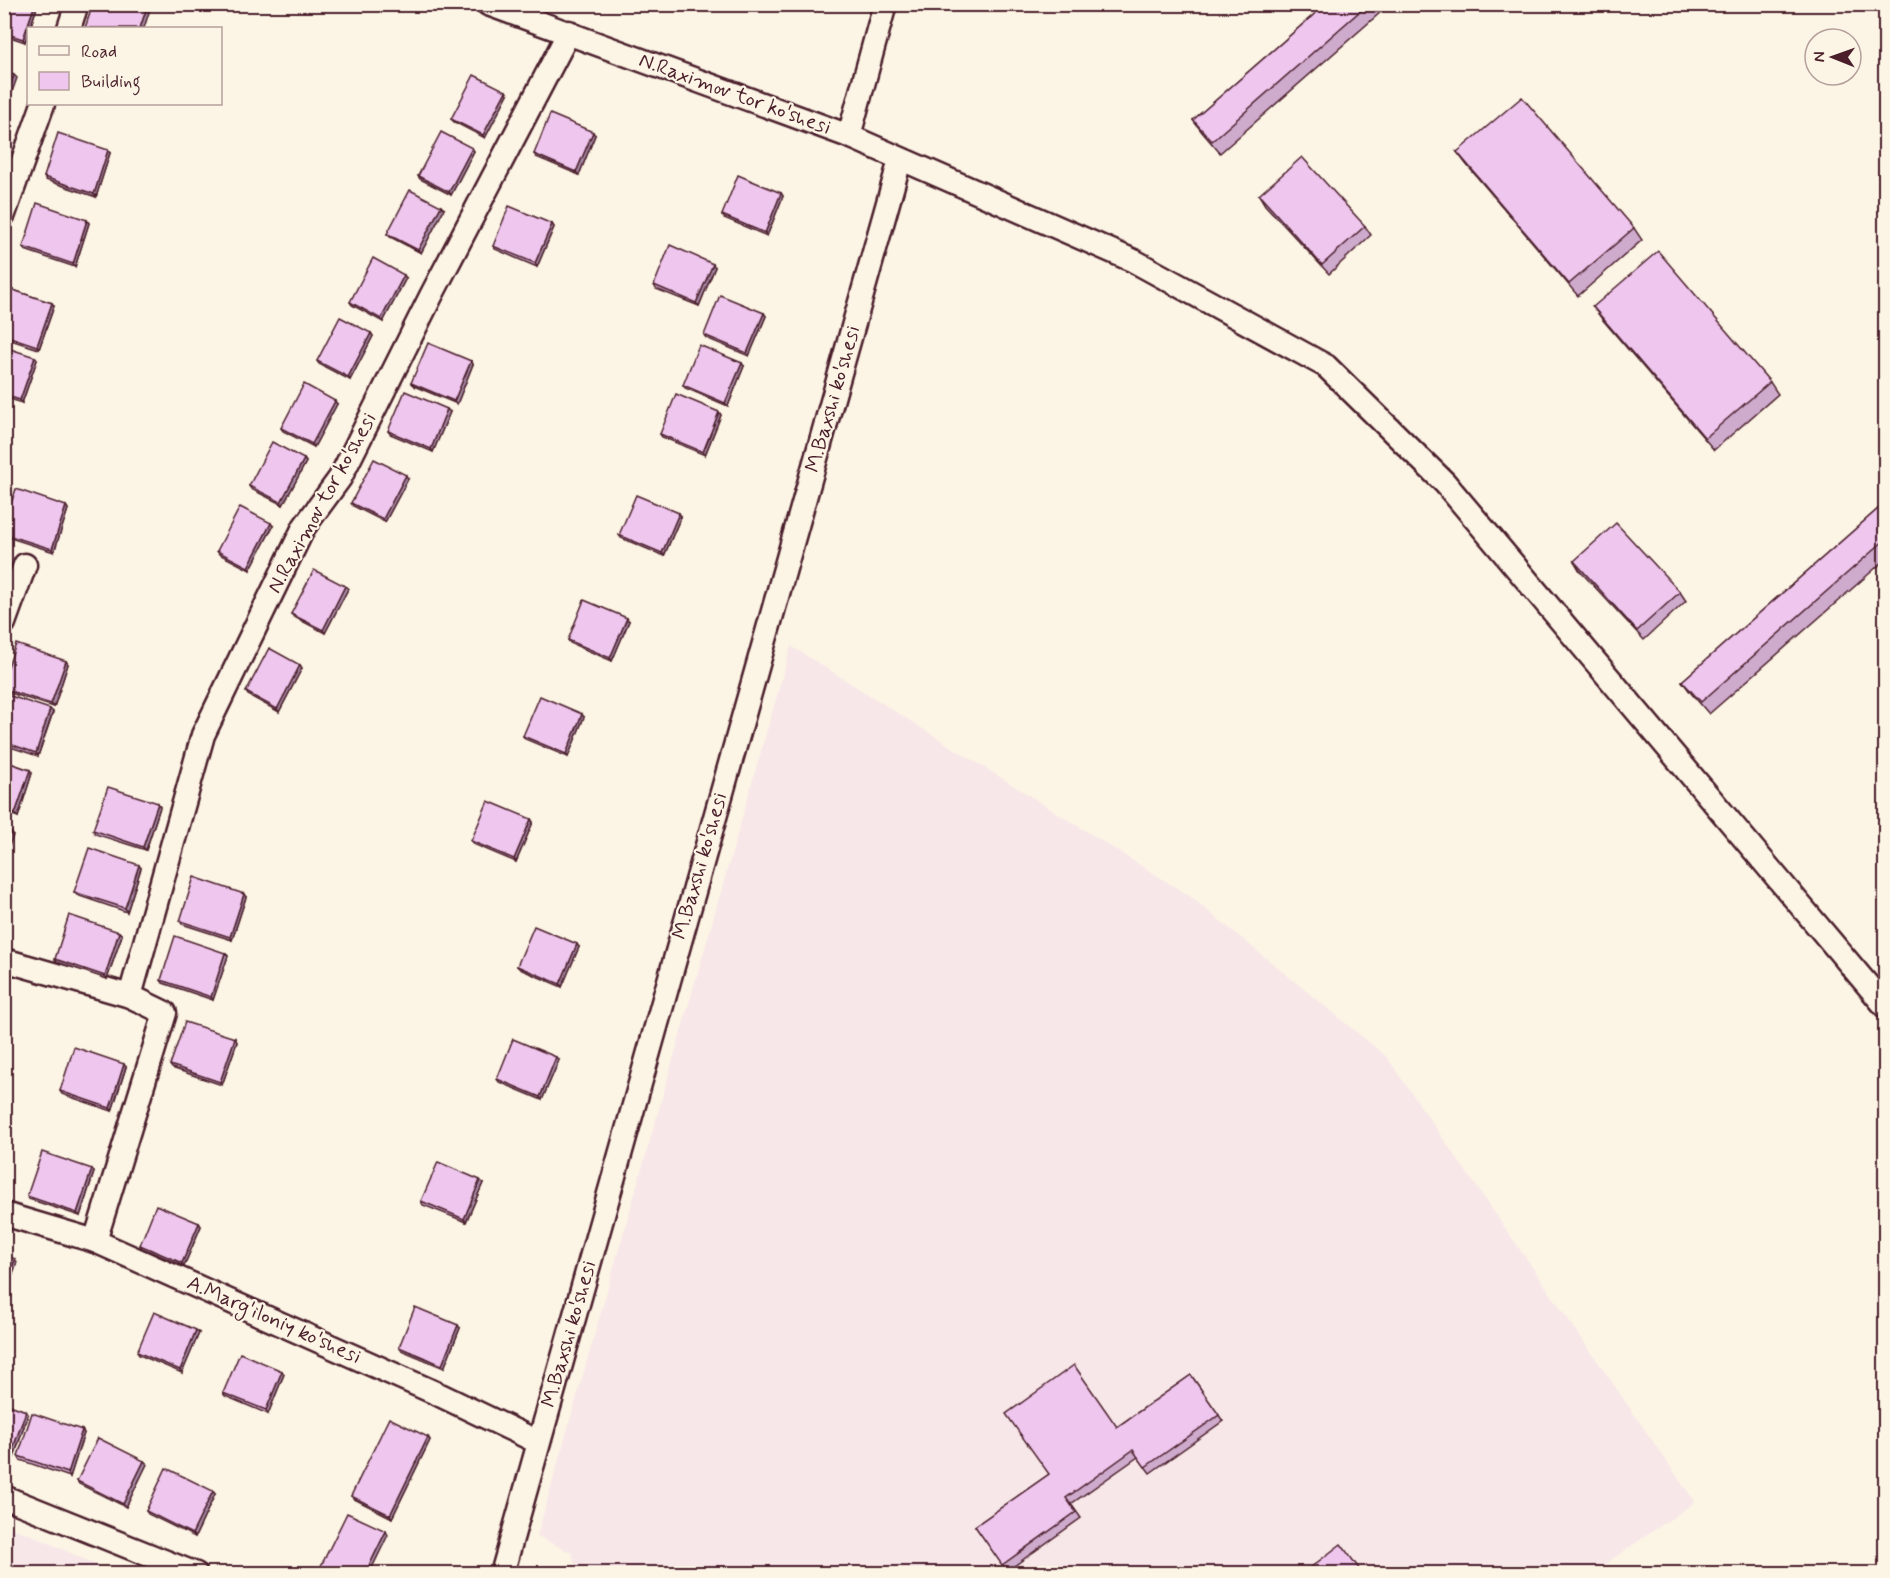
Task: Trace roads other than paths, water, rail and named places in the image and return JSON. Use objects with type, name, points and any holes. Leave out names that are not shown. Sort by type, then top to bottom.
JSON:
[{"type":"street","points":[[69,27],[77,4]]},
{"type":"street","name":"N.Raximov tor ko'shesi","points":[[488,4],[849,136],[1134,261],[1326,366],[1445,483],[1886,1007]]},
{"type":"street","points":[[849,136],[885,4]]},
{"type":"street","name":"N.Raximov tor ko'shesi","points":[[130,996],[203,735],[304,527],[340,478],[431,296],[569,32]]},
{"type":"street","points":[[4,214],[43,105]]},
{"type":"street","name":"M.Baxshi ko'shesi","points":[[502,1574],[900,160]]},
{"type":"street","points":[[4,622],[25,565]]},
{"type":"street","points":[[4,960],[130,996],[165,1013],[95,1240]]},
{"type":"street","name":"A.Marg'iloniy ko'shesi","points":[[4,1214],[95,1240],[440,1395],[538,1442]]},
{"type":"street","points":[[4,1497],[196,1574]]}]
